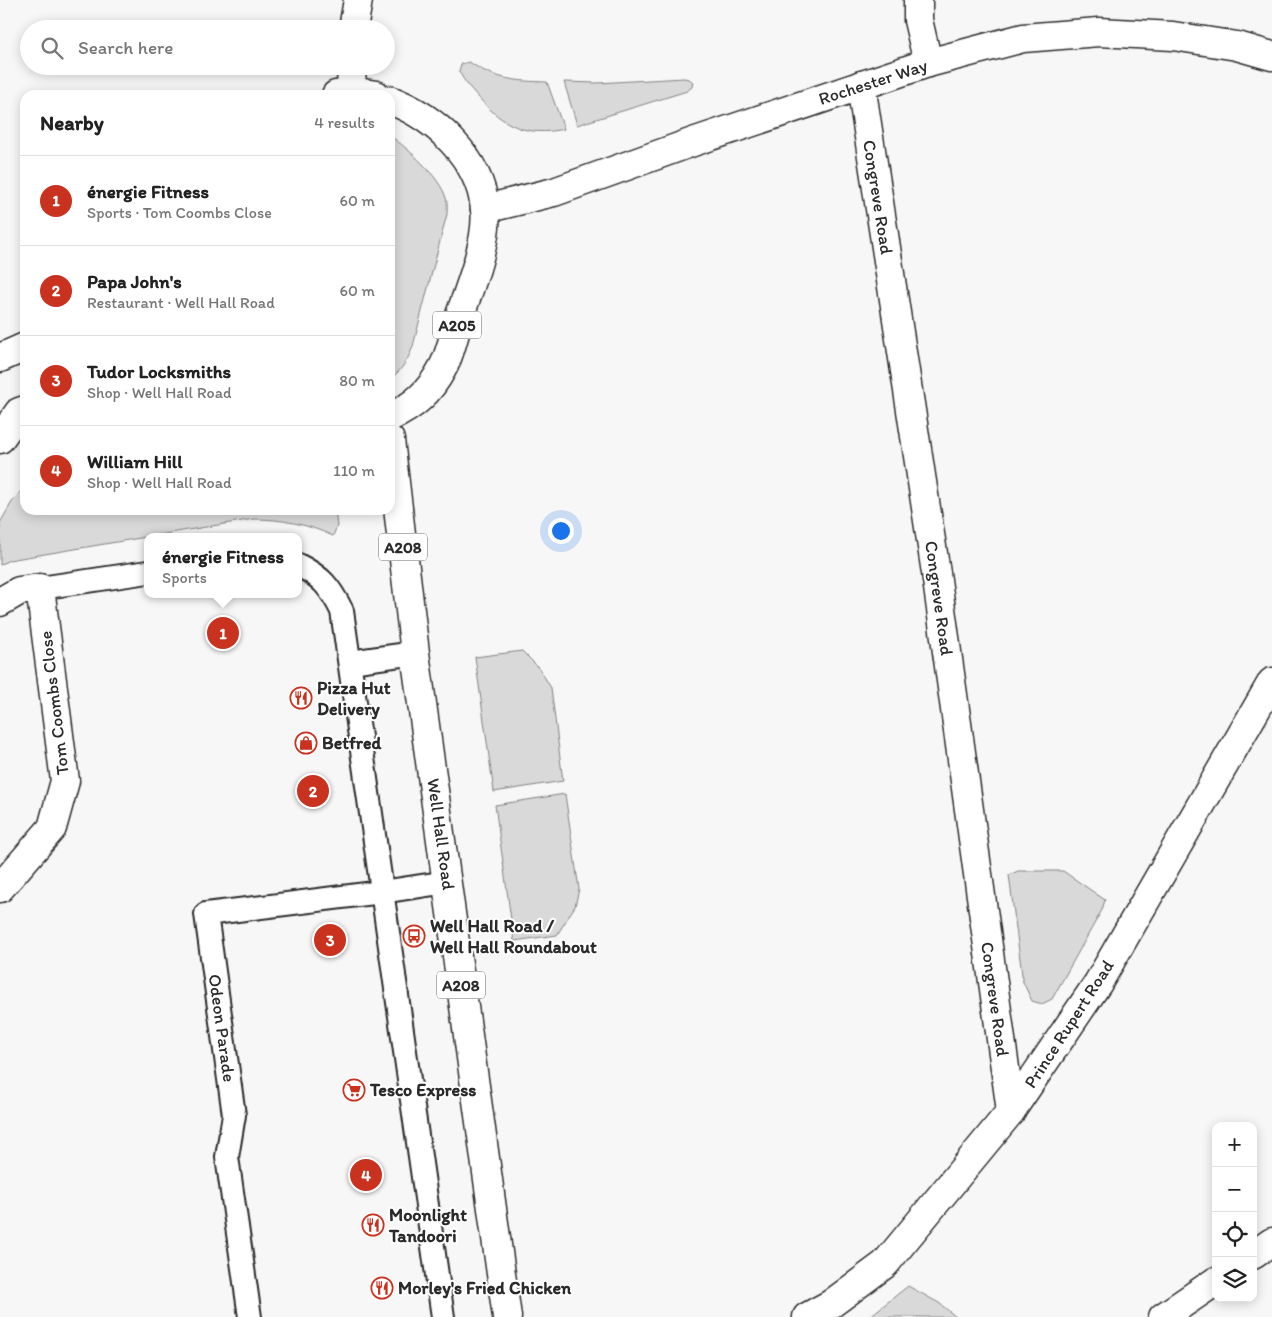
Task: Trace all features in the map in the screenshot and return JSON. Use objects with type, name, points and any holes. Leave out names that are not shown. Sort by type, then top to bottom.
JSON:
[{"type":"main road","points":[[355,20],[358,0]]},
{"type":"main road","points":[[918,0],[918,20],[928,63]]},
{"type":"main road","name":"Rochester Way","points":[[486,209],[554,192],[693,142],[928,63],[1023,38],[1099,32],[1172,36],[1237,46],[1272,56]]},
{"type":"main road","name":"Congreve Road","points":[[861,85],[936,573],[1010,1111]]},
{"type":"main road","name":"A205","points":[[395,102],[409,107],[453,141],[469,161],[486,209],[483,236],[475,272],[443,369],[425,393],[407,409],[395,415]]},
{"type":"main road","points":[[0,358],[20,349]]},
{"type":"main road","points":[[0,439],[14,413]]},
{"type":"main road","name":"Well Hall Road","points":[[395,483],[415,653],[507,1317]]},
{"type":"main road","points":[[0,602],[19,592],[40,588]]},
{"type":"main road","name":"Tom Coombs Close","points":[[0,888],[52,828],[65,781],[40,588]]},
{"type":"main road","name":"Prince Rupert Road","points":[[807,1317],[831,1304],[885,1264],[1010,1111],[1098,983],[1272,682]]},
{"type":"main road","points":[[1257,1252],[1272,1242]]},
{"type":"main road","points":[[1163,1317],[1212,1284]]},
{"type":"lane","points":[[302,566],[313,572],[332,590],[342,611],[443,1317]]},
{"type":"lane","points":[[40,588],[144,573]]},
{"type":"lane","points":[[350,662],[415,653]]},
{"type":"lane","name":"Odeon Parade","points":[[250,1317],[227,1157],[234,1115],[206,914],[447,882]]},
{"type":"shaded area","points":[[469,62],[497,76],[526,81],[547,82],[564,129],[551,131],[527,130],[517,127],[498,116],[468,86],[461,75],[459,71],[461,64]]},
{"type":"shaded area","points":[[684,78],[693,82],[692,87],[687,91],[577,125],[564,82],[597,83]]},
{"type":"shaded area","points":[[395,140],[414,155],[430,172],[443,190],[447,200],[447,214],[413,346],[409,356],[395,375]]},
{"type":"shaded area","points":[[20,492],[20,515],[336,515],[337,526],[333,536],[314,528],[294,523],[254,519],[170,533],[144,533],[144,537],[9,560],[0,565],[0,523]]},
{"type":"shaded area","points":[[522,651],[539,668],[551,688],[563,781],[494,792],[475,657]]},
{"type":"shaded area","points":[[565,794],[579,889],[575,906],[557,935],[514,941],[495,805]]},
{"type":"shaded area","points":[[1018,871],[1063,871],[1105,900],[1102,910],[1052,999],[1042,1004],[1032,1001],[1023,982],[1009,875]]},
{"type":"shaded area","points":[[908,1286],[939,1303],[956,1317],[869,1317]]},
{"type":"place","name":"énergie Fitness","points":[[223,633]]},
{"type":"place","name":"Pizza Hut Delivery","points":[[301,698]]},
{"type":"place","name":"Betfred","points":[[306,743]]},
{"type":"place","name":"Papa John's","points":[[313,791]]},
{"type":"place","name":"Well Hall Road / Well Hall Roundabout","points":[[414,936]]},
{"type":"place","name":"Tudor Locksmiths","points":[[330,940]]},
{"type":"place","name":"Tesco Express","points":[[354,1090]]},
{"type":"place","name":"William Hill","points":[[366,1175]]},
{"type":"place","name":"Moonlight Tandoori","points":[[373,1225]]},
{"type":"place","name":"Morley's Fried Chicken","points":[[382,1288]]}]
